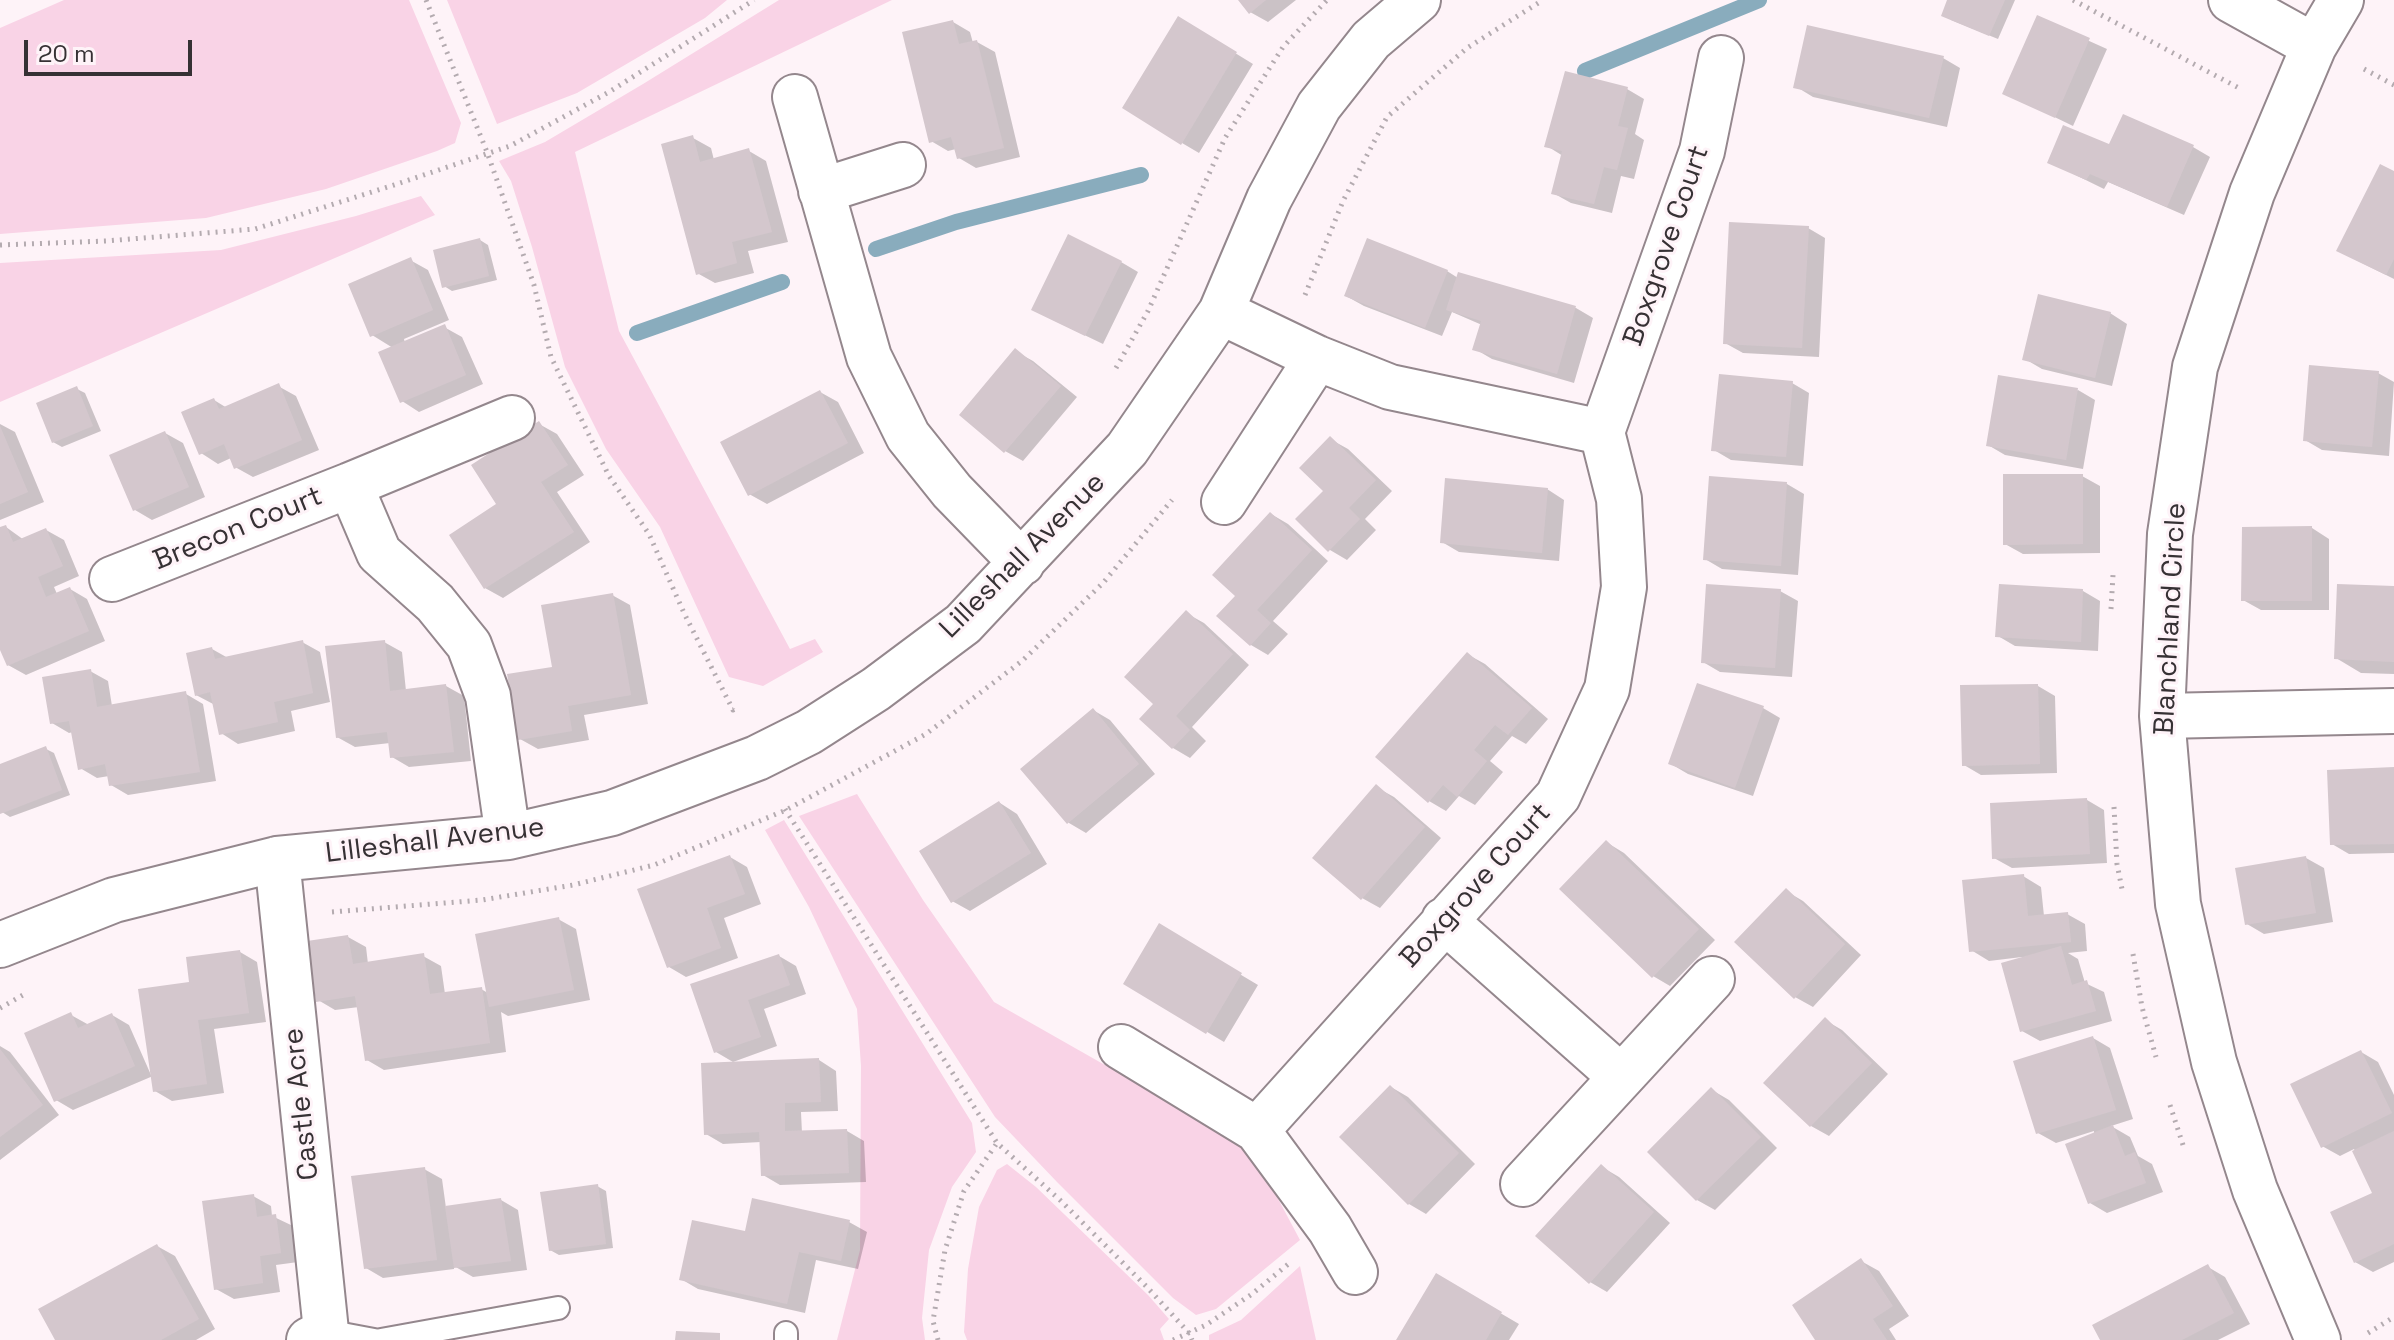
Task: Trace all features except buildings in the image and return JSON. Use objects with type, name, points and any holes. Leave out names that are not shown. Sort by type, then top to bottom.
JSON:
[{"type":"street","name":"Lilleshall Avenue","points":[[0,945],[114,900],[277,859],[508,837],[612,813],[745,763],[809,732],[876,689],[963,624],[1127,449],[1221,312],[1269,199],[1319,106],[1371,40],[1418,0]]},
{"type":"street","points":[[2231,0],[2314,46]]},
{"type":"street","name":"Blanchland Circle","points":[[2318,1340],[2255,1190],[2214,1062],[2178,904],[2162,716],[2170,534],[2195,367],[2252,193],[2314,46],[2341,0]]},
{"type":"street","name":"Boxgrove Court","points":[[1257,1130],[1558,796],[1607,689],[1624,587],[1619,499],[1602,432],[1702,151],[1721,58]]},
{"type":"street","points":[[795,97],[869,357],[908,436],[952,491],[1022,563]]},
{"type":"street","points":[[821,191],[903,165]]},
{"type":"street","points":[[1221,312],[1317,358],[1390,387],[1602,432]]},
{"type":"street","points":[[1224,502],[1317,358]]},
{"type":"street","points":[[350,485],[512,418]]},
{"type":"street","name":"Brecon Court","points":[[112,579],[350,485],[379,553],[435,603],[469,645],[488,696],[508,837]]},
{"type":"street","points":[[2162,716],[2394,711]]},
{"type":"street","name":"Castle Acre","points":[[277,859],[317,1336]]},
{"type":"street","points":[[1444,920],[1621,1077]]},
{"type":"street","points":[[1523,1184],[1712,979]]},
{"type":"street","points":[[1121,1047],[1257,1130],[1330,1229],[1355,1272]]},
{"type":"lane","points":[[381,1340],[558,1308]]},
{"type":"lane","points":[[317,1336],[374,1340]]},
{"type":"path","points":[[426,0],[487,152],[534,285],[551,357],[609,476],[649,534],[684,613],[733,710]]},
{"type":"path","points":[[0,245],[106,241],[255,229],[510,146],[609,92],[754,0]]},
{"type":"path","points":[[1111,377],[1148,311],[1225,138],[1283,47],[1327,0]]},
{"type":"path","points":[[1303,300],[1343,201],[1387,117],[1467,48],[1543,0]]},
{"type":"path","points":[[2073,0],[2239,88]]},
{"type":"path","points":[[2358,81],[2364,69],[2394,85]]},
{"type":"path","points":[[781,802],[997,1143],[1061,1201],[1190,1337]]},
{"type":"path","points":[[938,1340],[933,1321],[945,1250],[964,1191],[997,1143]]},
{"type":"path","points":[[1173,1340],[1190,1337],[1252,1294],[1330,1229]]},
{"type":"path","points":[[2364,1336],[2394,1317]]},
{"type":"path","points":[[2371,1332],[2377,1340]]},
{"type":"shaded area","points":[[64,0],[409,0],[461,123],[455,143],[326,189],[206,218],[0,234],[0,28]]},
{"type":"shaded area","points":[[447,0],[727,0],[705,18],[577,93],[497,124]]},
{"type":"shaded area","points":[[779,0],[892,0],[575,152],[619,331],[790,649],[815,639],[823,652],[763,686],[729,677],[660,527],[606,449],[565,367],[511,181],[499,161],[545,142]]},
{"type":"shaded area","points":[[421,196],[435,215],[0,402],[0,263],[221,250]]},
{"type":"shaded area","points":[[857,794],[923,900],[994,1002],[1251,1148],[1300,1240],[1216,1309],[1196,1315],[1173,1298],[1057,1182],[995,1117],[799,816]]},
{"type":"shaded area","points":[[784,820],[972,1123],[976,1152],[952,1187],[929,1250],[922,1318],[925,1340],[837,1340],[860,1250],[861,1066],[857,1009],[809,907],[765,830]]},
{"type":"shaded area","points":[[1007,1164],[1036,1187],[1148,1295],[1169,1319],[1160,1329],[1164,1340],[967,1340],[964,1332],[968,1269],[979,1207],[997,1170]]},
{"type":"shaded area","points":[[1300,1266],[1316,1340],[1209,1340],[1209,1335],[1241,1320]]},
{"type":"waterway","points":[[1585,71],[1759,0]]},
{"type":"waterway","points":[[876,249],[956,222],[1141,175]]},
{"type":"waterway","points":[[637,333],[782,282]]}]
